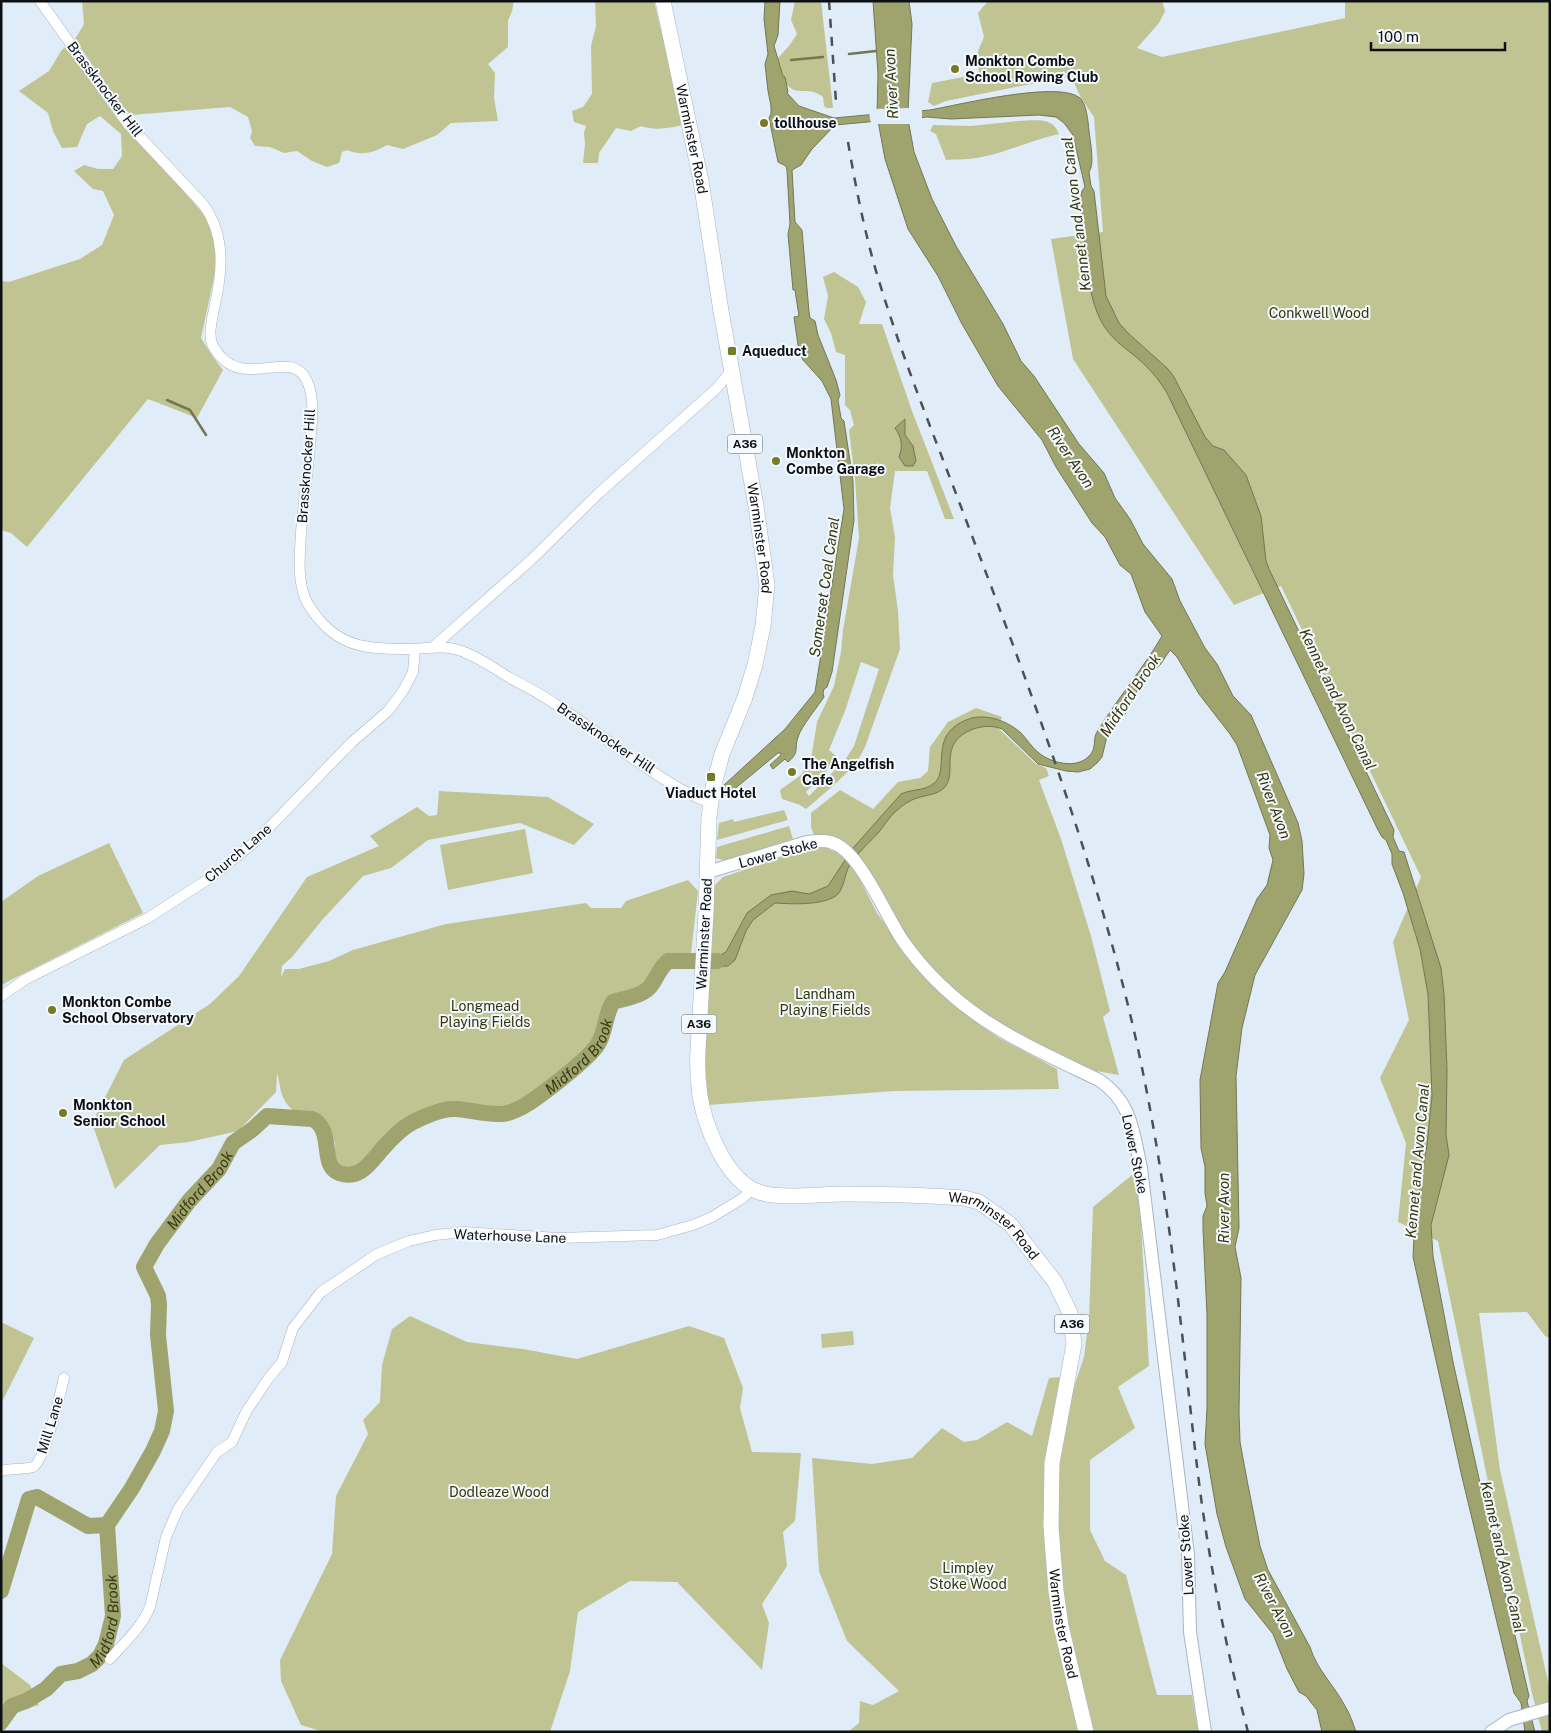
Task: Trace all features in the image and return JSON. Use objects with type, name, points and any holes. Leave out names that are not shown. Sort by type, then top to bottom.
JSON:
[{"type":"highway","name":"Warminster Road","points":[[663,1],[701,181],[731,371],[756,506],[765,571],[766,598],[763,626],[755,665],[744,700],[722,754],[713,788],[705,801],[708,872],[697,1071],[700,1098],[718,1150],[731,1170],[752,1189],[781,1196],[852,1194],[942,1196],[964,1198],[979,1202],[1010,1224],[1055,1282],[1070,1313],[1074,1344],[1052,1463],[1051,1527],[1061,1626],[1086,1732]]},
{"type":"main road","name":"Lower Stoke","points":[[708,872],[807,842],[831,842],[845,850],[855,861],[902,941],[940,985],[971,1012],[991,1025],[1099,1080],[1120,1097],[1127,1110],[1141,1168],[1188,1555],[1191,1641],[1205,1732]]},
{"type":"main road","points":[[1491,1732],[1519,1716],[1546,1708]]},
{"type":"street","name":"Brassknocker Hill","points":[[40,1],[128,124],[203,204],[211,215],[220,240],[221,268],[211,324],[212,344],[227,362],[239,369],[252,370],[275,366],[289,366],[306,378],[310,389],[312,416],[299,562],[305,598],[324,626],[340,639],[357,646],[378,648],[448,647],[465,652],[554,702],[677,788],[705,801]]},
{"type":"street","points":[[433,647],[531,560],[599,493],[716,389],[731,371]]},
{"type":"street","name":"Church Lane","points":[[1,996],[26,979],[148,918],[213,876],[257,840],[351,743],[388,711],[403,691],[413,672],[415,648]]},
{"type":"street","name":"Waterhouse Lane","points":[[110,1659],[140,1626],[146,1616],[166,1537],[178,1509],[217,1452],[232,1442],[246,1412],[282,1362],[293,1328],[321,1292],[376,1254],[409,1241],[435,1235],[464,1232],[558,1238],[657,1235],[693,1226],[712,1217],[743,1198],[752,1189]]},
{"type":"street","name":"Mill Lane","points":[[1,1471],[33,1466],[38,1463],[50,1431],[64,1378]]},
{"type":"green space","points":[[82,1],[514,1],[508,21],[508,47],[488,64],[495,73],[494,98],[498,121],[451,123],[437,135],[403,149],[387,145],[368,153],[347,150],[342,152],[339,163],[327,167],[312,161],[297,151],[284,153],[270,147],[255,146],[250,138],[252,131],[248,117],[230,107],[131,115],[117,101],[75,39],[84,24]]},
{"type":"green space","points":[[595,1],[654,1],[684,125],[657,129],[641,126],[631,131],[616,128],[599,153],[598,163],[583,163],[586,126],[574,122],[572,111],[583,107],[592,94],[591,46],[596,26]]},
{"type":"green space","points":[[795,1],[821,1],[833,108],[826,108],[823,97],[817,94],[790,88],[781,75],[777,59],[797,34],[791,20]]},
{"type":"green space","name":"Conkwell Wood","points":[[988,1],[1162,1],[1165,11],[1159,23],[1137,48],[1162,57],[1345,18],[1345,1],[1550,1],[1550,1338],[1545,1336],[1527,1312],[1479,1313],[1500,1470],[1550,1690],[1550,1732],[1542,1732],[1532,1693],[1438,1241],[1398,1222],[1406,1143],[1380,1078],[1409,1020],[1393,942],[1421,877],[1281,586],[1234,605],[1073,359],[1051,239],[1103,232],[1094,117],[1081,98],[1071,76],[946,101],[934,106],[928,102],[932,83],[979,74],[978,51],[984,37],[978,13]]},
{"type":"green space","points":[[66,46],[119,121],[162,166],[205,216],[216,242],[216,268],[201,338],[223,370],[197,418],[148,399],[27,547],[11,533],[1,530],[1,281],[9,282],[80,259],[102,245],[114,215],[103,191],[93,189],[74,171],[84,165],[98,169],[113,169],[122,156],[121,134],[100,116],[87,124],[77,147],[62,148],[53,131],[48,113],[19,91],[49,71]]},
{"type":"green space","points":[[1036,120],[1048,122],[1056,128],[1059,134],[991,155],[972,159],[946,160],[936,134],[930,131],[933,125],[971,126]]},
{"type":"green space","points":[[834,272],[858,287],[866,302],[859,324],[882,324],[912,411],[954,519],[945,519],[927,471],[895,471],[890,508],[895,537],[893,575],[898,611],[900,649],[865,747],[856,764],[806,809],[782,799],[780,790],[801,775],[811,759],[817,722],[834,686],[859,538],[849,430],[854,425],[850,410],[845,405],[845,355],[836,352],[831,333],[824,319],[828,296],[823,277]],"holes":[[[861,662],[879,669],[854,746],[845,760],[809,796],[806,792],[827,770],[836,756],[829,750],[845,711]]]},
{"type":"green space","points":[[976,708],[1002,717],[998,728],[1036,764],[1046,768],[1049,776],[1039,780],[1061,839],[1091,936],[1110,1011],[1103,1017],[1119,1075],[1096,1071],[1043,1048],[979,1013],[933,972],[901,931],[859,859],[841,840],[814,835],[811,827],[811,813],[840,790],[873,809],[898,782],[920,778],[928,771],[930,747],[948,722]]},
{"type":"green space","name":"Longmead Playing Fields","points":[[439,791],[548,797],[594,824],[574,845],[520,823],[428,840],[391,868],[363,876],[282,966],[281,977],[285,969],[299,969],[329,961],[353,950],[446,924],[586,903],[591,908],[621,908],[626,901],[688,880],[698,891],[691,954],[661,959],[640,988],[604,1004],[601,1015],[603,1027],[595,1049],[511,1113],[452,1105],[426,1112],[402,1125],[357,1167],[347,1169],[340,1165],[334,1155],[335,1143],[328,1128],[318,1115],[304,1111],[295,1112],[286,1103],[277,1073],[276,1092],[238,1131],[189,1142],[160,1145],[115,1189],[92,1123],[124,1060],[210,1004],[239,976],[307,877],[379,846],[370,836],[417,807],[429,816],[437,815]]},
{"type":"green space","points":[[784,810],[788,820],[717,840],[719,823],[733,819],[734,822]]},
{"type":"green space","points":[[789,826],[793,839],[725,861],[716,858],[717,847]]},
{"type":"green space","points":[[525,829],[533,873],[448,890],[440,845]]},
{"type":"green space","points":[[109,843],[143,913],[1,986],[1,902],[38,876]]},
{"type":"green space","name":"Landham Playing Fields","points":[[812,847],[824,847],[839,853],[854,868],[877,913],[912,962],[971,1019],[999,1038],[1057,1069],[1059,1089],[894,1091],[709,1105],[704,1081],[714,886],[723,877]]},
{"type":"green space","name":"Limpley Stoke Wood","points":[[1138,1170],[1149,1366],[1118,1387],[1135,1428],[1090,1460],[1090,1530],[1105,1561],[1126,1575],[1157,1695],[1192,1695],[1198,1732],[848,1732],[859,1723],[860,1701],[873,1705],[899,1691],[847,1641],[819,1571],[812,1458],[872,1464],[912,1458],[942,1428],[964,1442],[977,1440],[1007,1422],[1032,1436],[1049,1378],[1061,1377],[1069,1402],[1084,1357],[1089,1319],[1093,1207]]},
{"type":"green space","name":"Dodleaze Wood","points":[[410,1316],[467,1342],[523,1349],[577,1359],[689,1326],[724,1338],[743,1388],[740,1408],[752,1452],[801,1453],[795,1521],[783,1532],[787,1566],[762,1604],[769,1623],[762,1670],[677,1582],[630,1581],[578,1612],[570,1671],[550,1732],[324,1732],[301,1725],[281,1681],[280,1660],[332,1554],[336,1496],[368,1434],[363,1420],[380,1402],[382,1365],[392,1329]]},
{"type":"green space","points":[[1,1322],[34,1338],[1,1404]]},
{"type":"green space","points":[[853,1331],[854,1345],[822,1348],[821,1334]]},
{"type":"green space","points":[[1,1663],[30,1685],[39,1705],[19,1711],[3,1732],[1,1732]]},
{"type":"water","name":"River Avon","points":[[765,1],[780,1],[778,35],[774,46],[783,76],[785,77],[787,93],[799,106],[834,118],[877,114],[878,74],[873,1],[909,1],[912,24],[908,112],[930,110],[1008,95],[1052,92],[1069,93],[1080,98],[1084,105],[1088,118],[1092,152],[1092,164],[1089,172],[1091,186],[1094,191],[1106,296],[1119,323],[1168,369],[1174,377],[1205,437],[1213,446],[1224,450],[1246,475],[1261,516],[1266,561],[1269,569],[1394,830],[1393,837],[1399,851],[1404,852],[1441,968],[1447,1070],[1446,1135],[1449,1155],[1431,1225],[1433,1256],[1453,1362],[1529,1696],[1527,1701],[1535,1732],[1525,1732],[1521,1703],[1514,1693],[1462,1477],[1413,1257],[1415,1214],[1427,1145],[1432,1096],[1428,994],[1420,949],[1392,864],[1392,854],[1386,840],[1378,830],[1167,393],[1152,372],[1113,338],[1100,320],[1094,304],[1087,268],[1081,196],[1085,187],[1073,135],[1064,123],[1056,117],[1039,115],[908,119],[914,152],[932,199],[956,246],[1003,324],[1021,361],[1034,376],[1079,444],[1104,473],[1115,498],[1130,519],[1143,544],[1172,579],[1180,601],[1205,648],[1217,664],[1233,696],[1251,715],[1298,823],[1302,841],[1304,874],[1302,890],[1255,975],[1242,1028],[1236,1076],[1239,1228],[1235,1247],[1241,1278],[1240,1442],[1260,1546],[1268,1570],[1317,1663],[1347,1709],[1356,1732],[1322,1732],[1317,1710],[1306,1696],[1299,1692],[1287,1669],[1273,1634],[1245,1599],[1226,1547],[1217,1514],[1205,1444],[1207,1315],[1203,1216],[1207,1206],[1205,1167],[1201,1148],[1200,1080],[1218,983],[1225,972],[1257,899],[1267,885],[1273,860],[1269,848],[1270,835],[1237,745],[1199,694],[1177,657],[1170,650],[1160,665],[1142,681],[1124,716],[1108,732],[1102,757],[1090,769],[1078,772],[1066,771],[1038,764],[1002,729],[991,726],[973,729],[961,735],[951,751],[948,783],[936,793],[909,801],[893,814],[852,861],[838,894],[825,901],[799,904],[775,903],[753,920],[746,931],[735,960],[728,966],[703,967],[703,958],[715,958],[726,952],[747,913],[771,895],[792,891],[809,894],[828,886],[853,848],[901,794],[929,786],[938,778],[944,742],[949,732],[958,724],[972,718],[992,718],[1005,722],[1016,729],[1036,751],[1050,760],[1070,764],[1083,761],[1092,752],[1096,735],[1102,724],[1162,636],[1145,612],[1131,574],[1120,565],[1105,537],[1092,523],[1056,467],[1042,440],[998,386],[962,324],[938,276],[908,229],[885,159],[878,121],[835,125],[812,149],[801,165],[792,170],[795,222],[802,230],[810,318],[815,321],[818,335],[840,395],[838,400],[841,418],[844,421],[853,481],[854,520],[832,672],[827,687],[824,689],[824,697],[800,733],[792,759],[788,762],[785,759],[773,769],[770,765],[781,755],[781,753],[778,753],[726,796],[721,791],[723,786],[785,729],[815,692],[844,509],[831,399],[822,381],[803,360],[799,352],[794,317],[799,316],[795,290],[793,290],[788,234],[790,224],[787,170],[786,166],[778,162],[769,118],[771,106],[765,64],[768,54],[764,19]]},
{"type":"water","points":[[905,419],[905,435],[913,446],[916,461],[913,466],[905,466],[899,457],[901,442],[895,428]]},
{"type":"pier","points":[[922,108],[922,120],[910,121],[911,124],[871,124],[869,112],[875,112],[875,109]]},
{"type":"waterway","name":"River Avon","points":[[849,54],[876,51]]},
{"type":"waterway","points":[[791,60],[823,57]]},
{"type":"waterway","points":[[167,400],[190,410],[206,435]]},
{"type":"waterway","name":"Midford Brook","points":[[1,1722],[12,1706],[26,1701],[46,1689],[61,1674],[78,1671],[92,1664],[100,1656],[106,1644],[113,1616],[107,1525],[132,1488],[153,1451],[162,1431],[166,1411],[158,1335],[158,1296],[144,1267],[157,1244],[189,1201],[219,1169],[233,1143],[267,1116],[312,1119],[319,1124],[323,1131],[333,1169],[347,1175],[360,1172],[401,1130],[428,1115],[451,1109],[505,1114],[523,1107],[566,1075],[593,1050],[601,1039],[608,1012],[613,1002],[645,991],[668,961],[717,961]]},
{"type":"waterway","name":"Midford Brook","points":[[1,1591],[29,1499],[37,1497],[88,1526],[107,1525]]},
{"type":"railway","points":[[829,1],[836,102]]},
{"type":"railway","points":[[848,142],[866,234],[894,329],[1049,745],[1087,859],[1120,974],[1140,1056],[1156,1140],[1174,1266],[1206,1533],[1228,1647],[1248,1732]]},
{"type":"place","name":"Monkton Combe School Rowing Club","points":[[955,69]]},
{"type":"place","name":"tollhouse","points":[[764,123]]},
{"type":"place","name":"Aqueduct","points":[[732,351]]},
{"type":"place","name":"Monkton Combe Garage","points":[[776,461]]},
{"type":"place","name":"The Angelfish Cafe","points":[[792,772]]},
{"type":"place","name":"Viaduct Hotel","points":[[711,777]]},
{"type":"place","name":"Monkton Combe School Observatory","points":[[52,1010]]},
{"type":"place","name":"Monkton Senior School","points":[[63,1113]]},
{"type":"water label","name":"Kennet and Avon Canal","points":[[1076,214]]},
{"type":"water label","name":"Somerset Coal Canal","points":[[824,587]]},
{"type":"water label","name":"Kennet and Avon Canal","points":[[1338,699]]},
{"type":"water label","name":"Kennet and Avon Canal","points":[[1417,1161]]},
{"type":"water label","name":"Kennet and Avon Canal","points":[[1503,1557]]}]
